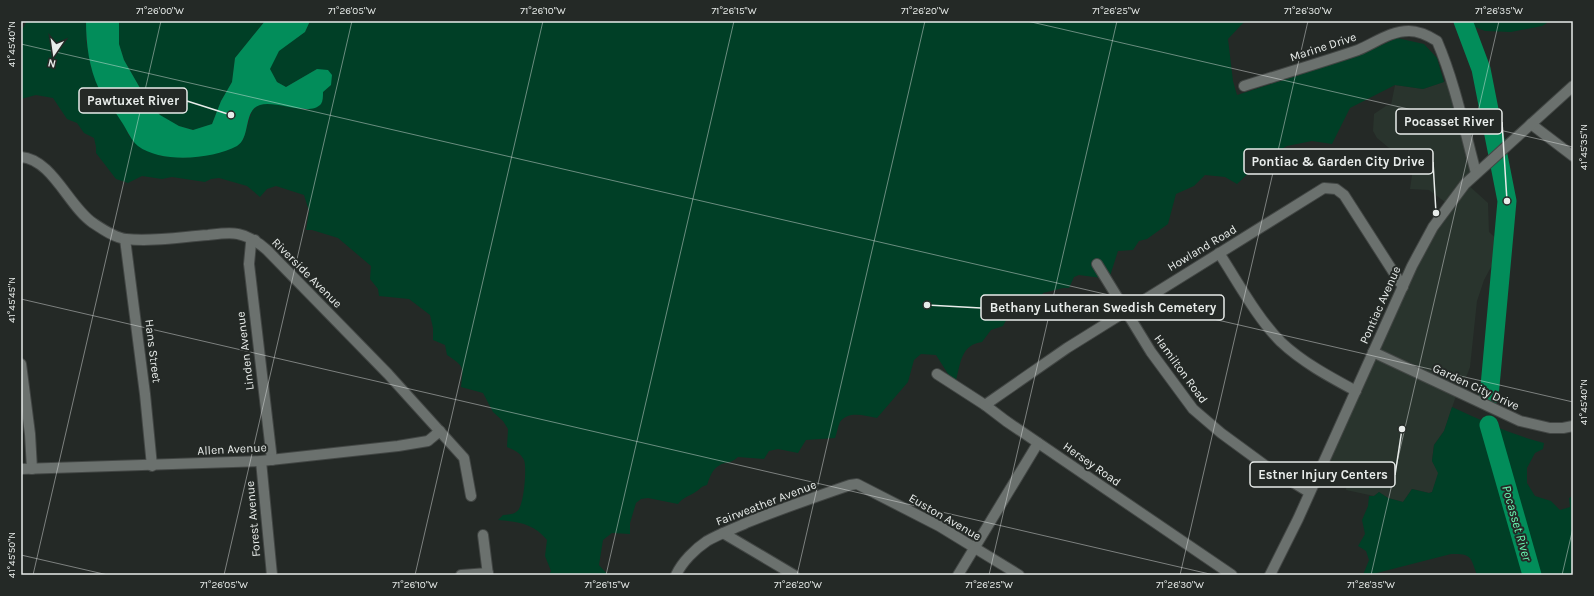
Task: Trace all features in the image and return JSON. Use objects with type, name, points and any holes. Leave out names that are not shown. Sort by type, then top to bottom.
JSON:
[{"type":"street","name":"Marine Drive","points":[[1244,86],[1334,58],[1366,46],[1394,33],[1410,31],[1425,34],[1437,41],[1443,54],[1476,173]]},
{"type":"street","name":"Pontiac Avenue","points":[[1270,575],[1295,525],[1412,266],[1433,227],[1452,200],[1476,173],[1573,86]]},
{"type":"street","points":[[1531,124],[1573,156]]},
{"type":"street","name":"Riverside Avenue","points":[[21,157],[40,164],[55,179],[69,199],[92,223],[116,236],[125,239],[144,240],[236,233],[255,240],[267,250],[388,374],[464,458],[471,496]]},
{"type":"street","name":"Howland Road","points":[[985,405],[1067,348],[1324,188],[1336,189],[1344,196],[1403,287]]},
{"type":"street","name":"Hans Street","points":[[125,239],[145,394],[152,466]]},
{"type":"street","name":"Linden Avenue","points":[[255,240],[251,243],[249,264],[272,460]]},
{"type":"street","points":[[1219,253],[1254,308],[1281,342],[1310,364],[1356,391]]},
{"type":"street","name":"Hamilton Road","points":[[1097,264],[1151,352],[1193,410],[1221,433],[1266,466],[1309,492]]},
{"type":"street","name":"Garden City Drive","points":[[1373,352],[1520,421],[1550,428],[1573,426]]},
{"type":"street","points":[[21,364],[30,434],[32,469]]},
{"type":"street","name":"Hersey Road","points":[[937,374],[985,405],[1038,443],[1232,575]]},
{"type":"street","name":"Allen Avenue","points":[[21,469],[152,466],[261,461],[398,446],[428,441],[440,431]]},
{"type":"street","points":[[958,575],[1038,443]]},
{"type":"street","name":"Forest Avenue","points":[[261,461],[272,575]]},
{"type":"street","name":"Euston Avenue","points":[[857,484],[939,526],[1018,575]]},
{"type":"street","name":"Fairweather Avenue","points":[[676,575],[679,568],[694,553],[707,542],[723,533],[768,514],[850,485],[857,484]]},
{"type":"street","points":[[723,533],[794,575]]},
{"type":"street","points":[[461,575],[488,574],[483,535]]},
{"type":"shaded area","points":[[27,21],[86,21],[86,40],[91,66],[100,89],[124,124],[129,136],[161,156],[186,158],[222,152],[243,140],[252,111],[258,105],[272,103],[306,110],[322,101],[323,92],[317,69],[286,87],[277,82],[269,69],[279,50],[305,32],[310,21],[1245,21],[1228,39],[1233,81],[1237,95],[1358,56],[1397,38],[1424,44],[1437,58],[1444,82],[1423,89],[1395,85],[1350,108],[1332,144],[1312,141],[1287,146],[1278,151],[1268,161],[1257,165],[1237,184],[1225,177],[1205,175],[1194,186],[1176,194],[1168,224],[1147,239],[1139,241],[1133,250],[1118,251],[1109,279],[1079,275],[1074,277],[1069,288],[1043,293],[1035,308],[1012,314],[1003,326],[991,330],[982,342],[975,344],[966,351],[963,355],[956,380],[950,377],[936,355],[921,354],[914,360],[908,382],[877,418],[862,415],[848,416],[840,422],[835,438],[806,440],[798,453],[778,449],[769,451],[764,459],[738,457],[717,467],[707,485],[684,498],[678,504],[648,498],[641,499],[636,503],[630,523],[630,534],[612,533],[603,540],[599,565],[608,575],[549,575],[551,571],[545,556],[547,540],[542,534],[525,524],[498,520],[503,515],[516,512],[521,505],[525,477],[524,460],[519,453],[507,447],[508,429],[503,421],[493,412],[483,393],[461,387],[462,368],[457,362],[447,355],[445,345],[433,340],[433,328],[430,315],[409,299],[379,296],[378,289],[370,279],[371,266],[338,238],[312,230],[306,230],[309,211],[304,195],[276,186],[267,189],[260,197],[247,186],[219,178],[211,179],[205,182],[172,177],[162,179],[142,176],[128,183],[116,179],[96,153],[94,138],[84,133],[77,123],[67,119],[53,98],[36,95],[21,99],[21,32]]},
{"type":"shaded area","points":[[86,21],[119,21],[119,44],[124,60],[144,97],[160,115],[179,126],[193,130],[212,124],[221,101],[232,82],[235,58],[265,21],[310,21],[305,32],[279,51],[270,69],[277,82],[286,87],[317,69],[328,70],[332,75],[331,85],[323,92],[322,103],[316,108],[301,109],[267,104],[260,105],[255,108],[251,112],[244,137],[241,142],[237,146],[227,150],[215,154],[188,158],[148,152],[138,146],[131,139],[99,89],[89,56]]},
{"type":"shaded area","points":[[119,21],[265,21],[235,58],[232,82],[221,101],[212,124],[194,130],[179,126],[160,116],[144,97],[124,60],[119,44]]},
{"type":"shaded area","points":[[1467,21],[1547,21],[1547,23],[1542,26],[1511,32],[1485,31],[1475,27]]},
{"type":"shaded area","points":[[1449,80],[1473,165],[1467,184],[1488,203],[1489,232],[1503,245],[1484,280],[1477,301],[1470,367],[1460,393],[1456,396],[1444,431],[1434,445],[1432,461],[1439,473],[1432,492],[1429,493],[1412,489],[1403,502],[1388,498],[1379,492],[1374,496],[1346,490],[1347,481],[1321,468],[1376,346],[1449,205],[1429,190],[1410,189],[1412,175],[1409,168],[1394,163],[1394,152],[1377,138],[1373,131],[1374,114],[1386,106],[1391,105],[1395,85],[1423,89]]},
{"type":"shaded area","points":[[1452,407],[1509,432],[1544,443],[1543,449],[1535,453],[1527,468],[1527,483],[1535,496],[1551,501],[1560,510],[1570,507],[1569,498],[1573,496],[1573,575],[1477,575],[1469,557],[1451,554],[1369,575],[1363,575],[1369,560],[1366,551],[1358,546],[1365,534],[1362,520],[1368,506],[1369,496],[1374,496],[1379,492],[1388,498],[1403,502],[1412,489],[1429,493],[1432,492],[1438,473],[1432,461],[1434,445],[1444,431]]},
{"type":"waterway","name":"Pocasset River","points":[[1463,21],[1481,69],[1507,201],[1489,397]]},
{"type":"waterway","name":"Pocasset River","points":[[1489,425],[1532,575]]},
{"type":"place","name":"Pawtuxet River","points":[[231,115]]},
{"type":"place","name":"Pocasset River","points":[[1507,201]]},
{"type":"place","name":"Pontiac & Garden City Drive","points":[[1436,213]]},
{"type":"place","name":"Bethany Lutheran Swedish Cemetery","points":[[927,305]]},
{"type":"place","name":"Estner Injury Centers","points":[[1402,429]]}]
